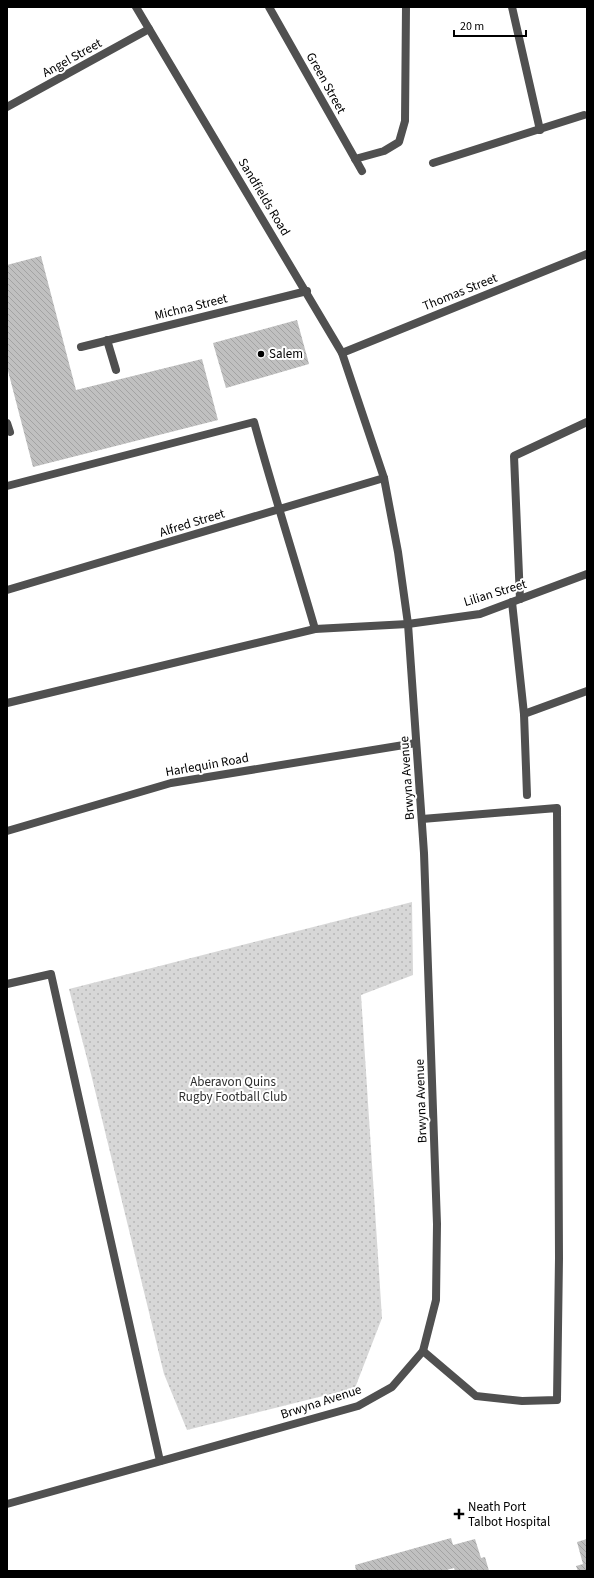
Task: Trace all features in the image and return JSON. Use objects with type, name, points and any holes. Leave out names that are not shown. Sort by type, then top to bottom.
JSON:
[{"type":"street","name":"Sandfields Road","points":[[136,7],[307,291],[342,353],[358,406]]},
{"type":"street","name":"Green Street","points":[[269,7],[362,170]]},
{"type":"street","points":[[355,159],[384,151],[399,142],[405,121],[406,7]]},
{"type":"street","points":[[512,7],[540,130]]},
{"type":"street","name":"Angel Street","points":[[7,107],[149,30]]},
{"type":"street","points":[[433,163],[584,115]]},
{"type":"street","name":"Thomas Street","points":[[342,353],[587,254]]},
{"type":"street","name":"Michna Street","points":[[81,348],[107,340],[307,291]]},
{"type":"street","points":[[107,340],[116,370]]},
{"type":"street","name":"Brwyna Avenue","points":[[7,1504],[358,1406],[392,1387],[423,1351],[436,1300],[438,1224],[422,819],[408,624],[398,552],[384,478],[358,406]]},
{"type":"street","points":[[7,486],[254,422],[278,510],[288,536],[315,629]]},
{"type":"street","points":[[520,599],[514,456],[587,422]]},
{"type":"street","points":[[7,423],[10,432]]},
{"type":"street","name":"Alfred Street","points":[[7,590],[384,478]]},
{"type":"street","name":"Lilian Street","points":[[7,703],[315,629],[408,624],[480,614],[587,574]]},
{"type":"street","points":[[512,602],[524,714],[527,795]]},
{"type":"street","points":[[524,714],[587,691]]},
{"type":"street","name":"Harlequin Road","points":[[7,831],[170,783],[416,743]]},
{"type":"street","points":[[422,819],[557,808],[559,1242],[557,1400],[522,1401],[476,1396],[423,1351]]},
{"type":"street","points":[[7,984],[51,974],[160,1461]]},
{"type":"green space","name":"Aberavon Quins Rugby Football Club","points":[[412,902],[413,975],[361,995],[382,1318],[355,1388],[187,1430],[164,1374],[69,989]]},
{"type":"building","points":[[41,256],[76,390],[202,359],[218,420],[33,467],[7,367],[7,265]]},
{"type":"building","name":"Salem","points":[[297,320],[309,364],[226,388],[213,343]]},
{"type":"building","points":[[451,1538],[453,1545],[475,1539],[481,1558],[485,1557],[489,1571],[455,1571],[454,1568],[443,1571],[356,1571],[355,1565]]},
{"type":"building","points":[[587,1539],[587,1571],[578,1571],[576,1566],[583,1564],[577,1542]]},
{"type":"place","name":"Salem","points":[[261,354]]},
{"type":"place","name":"Neath Port Talbot Hospital","points":[[459,1514]]}]
